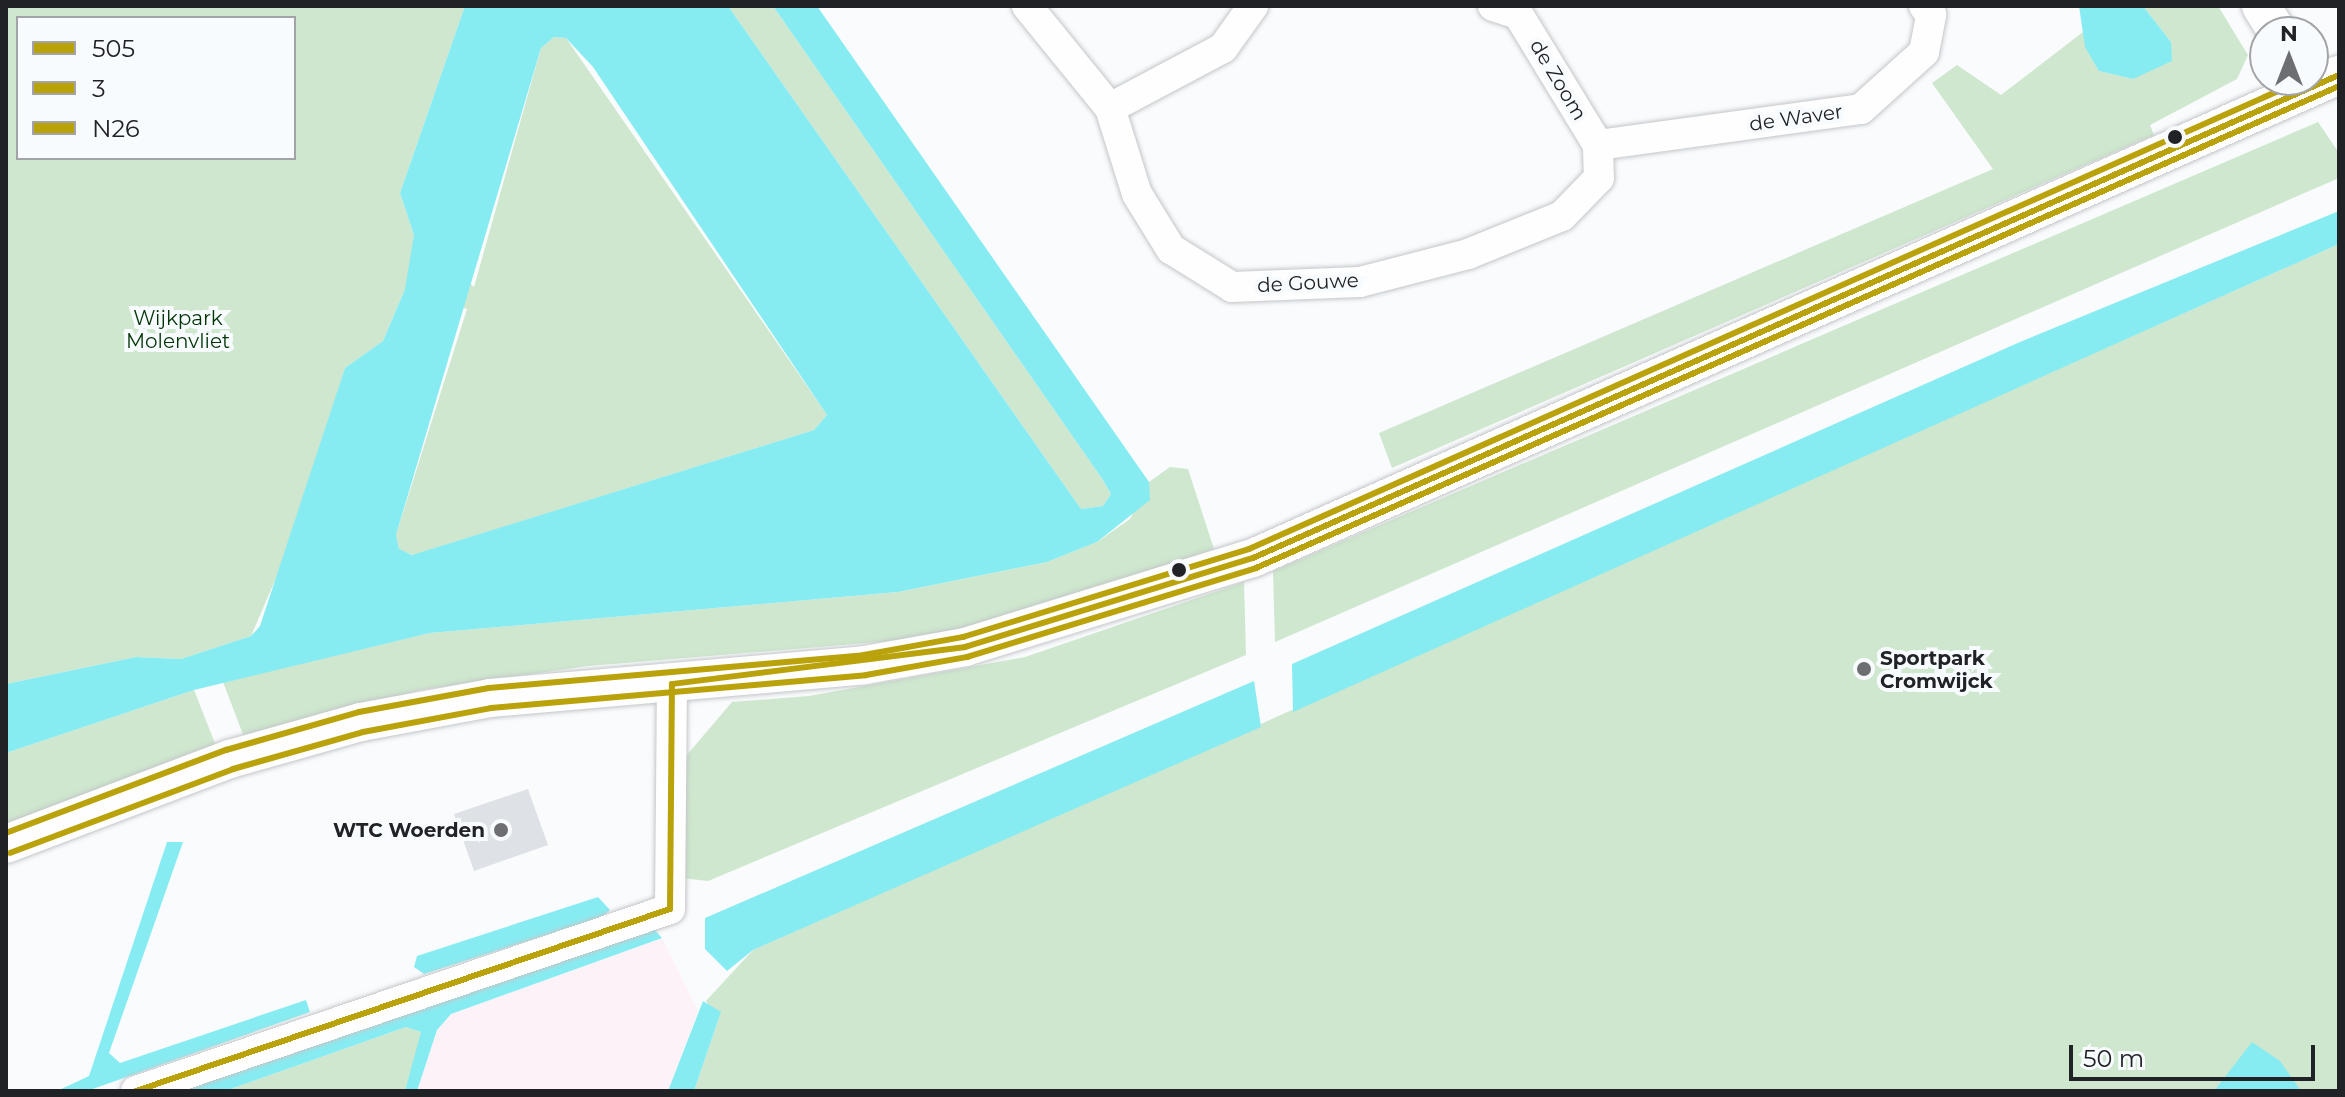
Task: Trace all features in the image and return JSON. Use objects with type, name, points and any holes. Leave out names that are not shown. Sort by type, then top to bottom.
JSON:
[{"type":"street","name":"de Gouwe","points":[[1027,6],[1110,108],[1137,194],[1171,249],[1232,287],[1360,282],[1468,254],[1562,216],[1599,178],[1598,145]]},
{"type":"street","points":[[1110,108],[1223,48],[1253,6]]},
{"type":"street","name":"de Waver","points":[[1598,145],[1861,109],[1924,52],[1931,15],[1924,6]]},
{"type":"street","name":"de Zoom","points":[[1513,9],[1598,145]]},
{"type":"street","points":[[6,844],[230,759],[361,722],[490,698],[672,684],[965,647],[1253,558],[2280,96]]},
{"type":"street","points":[[136,1091],[670,909],[672,684]]},
{"type":"shaded area","points":[[662,938],[698,1011],[668,1091],[417,1091],[437,1030],[451,1014]]},
{"type":"green space","name":"Wijkpark Molenvliet","points":[[6,6],[465,6],[400,193],[414,235],[474,287],[541,48],[554,37],[566,38],[827,415],[814,430],[413,555],[399,550],[396,535],[467,309],[405,289],[383,341],[345,368],[289,548],[251,636],[181,659],[136,657],[6,684]]},
{"type":"green space","points":[[728,6],[773,6],[1103,480],[1111,494],[1103,506],[1081,509]]},
{"type":"green space","points":[[2143,6],[2218,6],[2248,55],[2237,79],[2150,125],[2154,135],[1392,468],[1379,433],[1993,169],[1932,83],[1957,65],[2001,95],[2083,32],[2099,71],[2133,79],[2171,42]]},
{"type":"green space","points":[[2318,122],[2339,153],[2339,178],[1275,642],[1273,571]]},
{"type":"green space","name":"Sportpark Cromwijck","points":[[2339,244],[2339,1091],[694,1091],[718,1021],[706,1001],[753,950]]},
{"type":"green space","points":[[1170,467],[1188,469],[1214,549],[1001,622],[903,640],[588,666],[420,690],[244,737],[223,682],[430,633],[898,592],[1047,562],[1097,542],[1130,519],[1149,482]]},
{"type":"green space","points":[[1244,582],[1246,655],[708,881],[682,878],[686,756],[732,702],[809,696],[1025,657]]},
{"type":"green space","points":[[194,690],[216,746],[6,826],[6,753]]},
{"type":"green space","points":[[406,1027],[421,1032],[421,1042],[405,1091],[225,1091]]},
{"type":"water","points":[[465,6],[728,6],[1081,509],[1103,506],[1111,494],[1103,480],[773,6],[817,6],[1149,482],[1150,500],[1097,542],[1047,562],[898,592],[430,633],[194,690],[6,753],[6,684],[136,657],[181,659],[251,636],[260,626],[345,368],[383,341],[405,289],[414,235],[400,193]],"holes":[[[554,37],[566,38],[593,67],[827,415],[814,430],[412,555],[399,549],[396,535],[541,48]]]},
{"type":"water","points":[[2079,6],[2143,6],[2171,42],[2172,61],[2133,79],[2099,71],[2085,47]]},
{"type":"water","points":[[2339,211],[2339,244],[1293,712],[1292,664],[2020,342]]},
{"type":"water","points":[[1254,681],[1261,727],[753,950],[727,971],[705,949],[705,918]]},
{"type":"water","points":[[167,842],[183,842],[109,1053],[120,1063],[306,1000],[310,1012],[87,1091],[57,1091],[89,1076]]},
{"type":"water","points":[[598,897],[610,910],[602,917],[424,974],[414,967],[417,956]]},
{"type":"water","points":[[654,929],[662,938],[451,1014],[437,1030],[417,1091],[405,1091],[421,1032],[406,1027],[225,1091],[179,1091]]},
{"type":"water","points":[[703,1001],[721,1012],[694,1091],[668,1091]]},
{"type":"water","points":[[2252,1042],[2280,1061],[2301,1091],[2214,1091]]},
{"type":"building","name":"WTC Woerden","points":[[528,789],[548,845],[474,871],[454,814]]},
{"type":"transit line","name":"505","points":[[672,684],[965,647],[1253,558],[2339,75]]},
{"type":"transit line","name":"3","points":[[10,853],[233,769],[363,732],[491,708],[866,675],[967,657],[1256,568],[2339,86]]},
{"type":"transit line","name":"N26","points":[[6,833],[226,750],[359,712],[489,688],[864,655],[963,637],[1249,549],[2267,96]]},
{"type":"transit line","name":"505","points":[[670,909],[672,684]]},
{"type":"transit line","name":"505","points":[[136,1091],[670,909]]},
{"type":"place","name":"Sportpark Cromwijck","points":[[1864,669]]},
{"type":"place","name":"WTC Woerden","points":[[501,830]]}]
